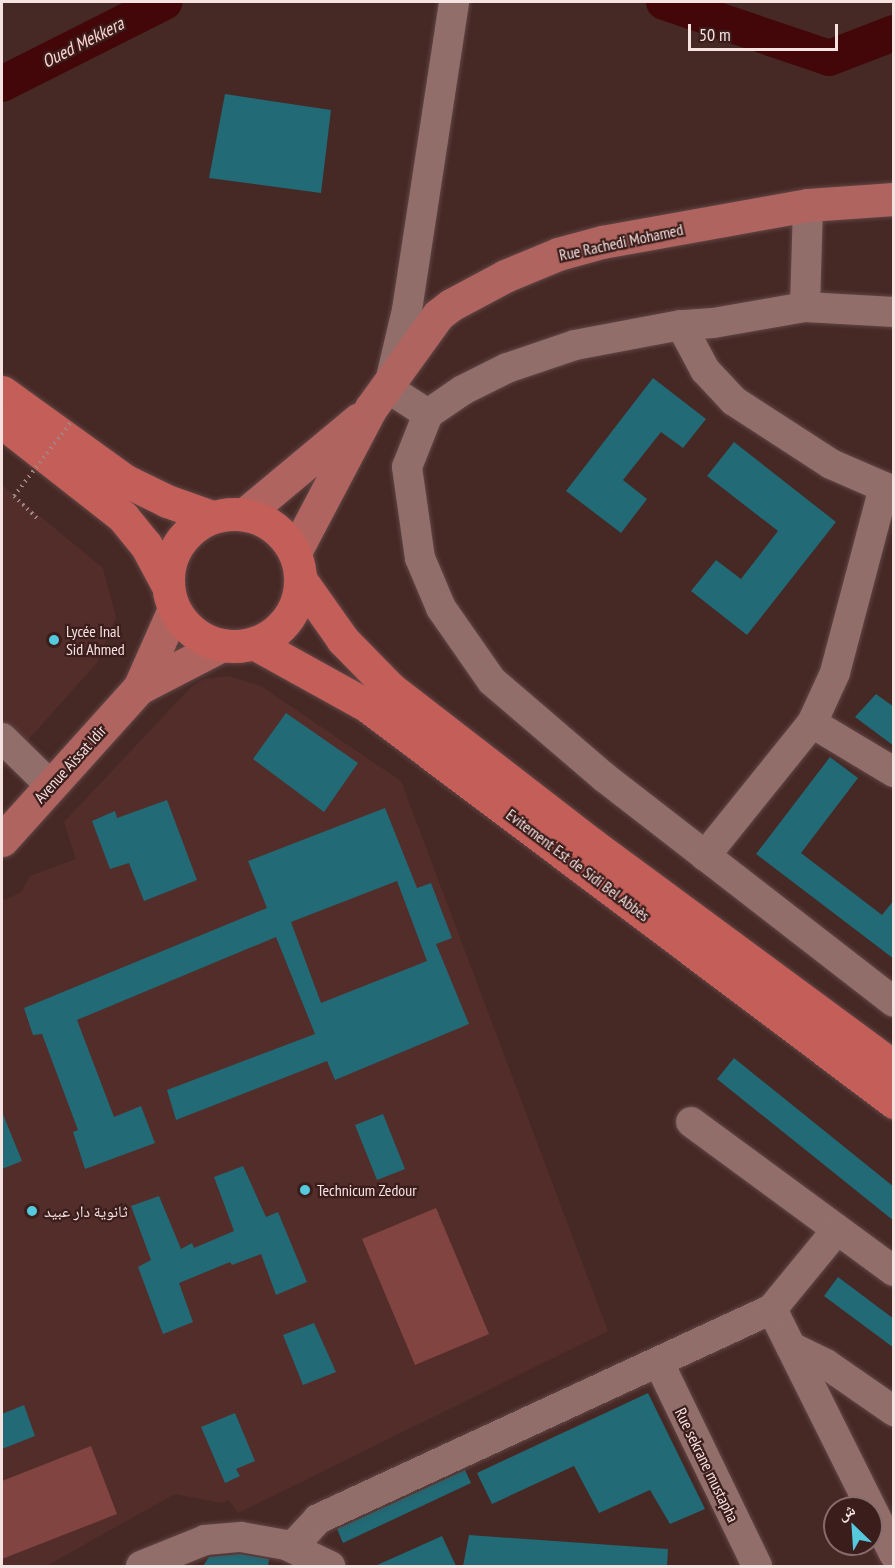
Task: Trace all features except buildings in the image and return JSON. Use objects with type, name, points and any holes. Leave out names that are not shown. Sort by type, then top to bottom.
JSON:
[{"type":"highway","points":[[2,392],[124,480],[167,501],[212,517]]},
{"type":"highway","points":[[2,422],[123,517],[147,545],[171,598],[190,630],[222,645],[254,643],[282,625],[298,596],[298,566],[269,523],[245,514],[212,517],[199,523],[178,544],[171,557],[171,598]]},
{"type":"highway","name":"Evitement Est de Sidi Bel Abbès","points":[[298,566],[343,640],[391,689],[593,845],[894,1067]]},
{"type":"highway","name":"Evitement Est de Sidi Bel Abbès","points":[[254,643],[366,705],[894,1102]]},
{"type":"main road","name":"Rue Rachedi Mohamed","points":[[383,391],[438,315],[506,276],[558,254],[602,242],[808,205],[894,199]]},
{"type":"main road","points":[[245,514],[383,391]]},
{"type":"main road","points":[[298,566],[383,391]]},
{"type":"main road","points":[[139,688],[171,598]]},
{"type":"main road","points":[[139,688],[222,645]]},
{"type":"main road","name":"Avenue Aïssat Idir","points":[[2,840],[139,688]]},
{"type":"street","points":[[428,414],[383,391],[407,310],[454,2]]},
{"type":"street","points":[[805,307],[808,205]]},
{"type":"street","points":[[890,992],[705,856],[604,777],[492,681],[441,608],[420,558],[407,467],[428,414],[463,390],[507,368],[575,345],[681,324],[713,323],[805,307],[894,312]]},
{"type":"street","points":[[681,324],[705,370],[717,387],[734,401],[831,464],[889,488],[835,673],[812,723],[705,856]]},
{"type":"street","points":[[812,723],[894,772]]},
{"type":"street","points":[[2,738],[51,786]]},
{"type":"street","points":[[691,1122],[894,1271]]},
{"type":"street","points":[[292,1547],[318,1519],[772,1309],[837,1230]]},
{"type":"street","points":[[772,1309],[892,1546]]},
{"type":"street","points":[[791,1347],[826,1364],[894,1411]]},
{"type":"street","name":"Rue sekrane mustapha","points":[[659,1363],[757,1566]]},
{"type":"street","points":[[142,1566],[205,1540],[241,1537],[292,1547],[330,1566]]},
{"type":"path","points":[[39,520],[14,496],[72,421]]},
{"type":"shaded area","name":"Lycée Inal Sid Ahmed","points":[[2,485],[103,568],[116,617],[97,663],[2,769]]},
{"type":"shaded area","name":"Technicum Zedour","points":[[228,676],[261,686],[401,781],[608,1331],[238,1513],[229,1500],[221,1503],[175,1494],[46,1566],[2,1566],[2,898],[5,900],[21,892],[30,876],[76,859],[64,822],[191,687],[204,679]]},
{"type":"shaded area","points":[[436,1208],[489,1334],[415,1365],[362,1239]]},
{"type":"shaded area","points":[[91,1446],[117,1514],[2,1559],[2,1481]]},
{"type":"waterway","name":"Oued Mekkera","points":[[2,84],[164,2]]},
{"type":"waterway","name":"Oued Mekkera","points":[[664,2],[829,58],[894,33]]},
{"type":"place","name":"Lycée Inal Sid Ahmed","points":[[54,640]]},
{"type":"place","name":"Technicum Zedour","points":[[305,1190]]},
{"type":"place","name":"ثانوية دار عبيد","points":[[32,1211]]}]
